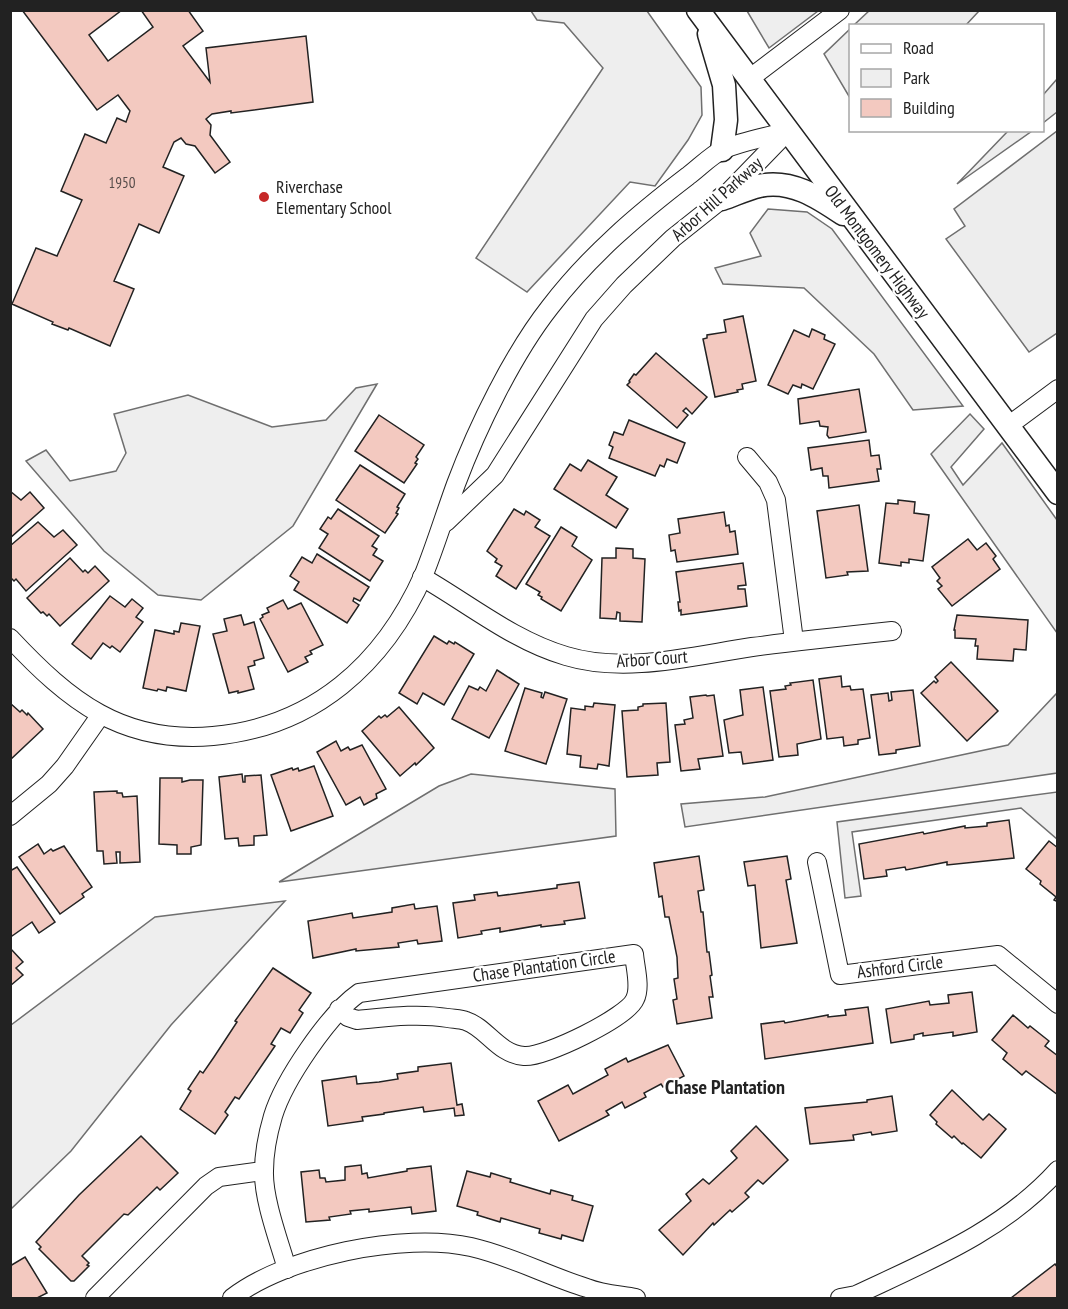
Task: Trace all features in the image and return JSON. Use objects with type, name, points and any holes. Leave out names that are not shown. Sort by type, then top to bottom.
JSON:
[{"type":"street","points":[[749,79],[840,10]]},
{"type":"street","points":[[701,15],[724,85],[726,120],[722,150]]},
{"type":"street","name":"Old Montgomery Highway","points":[[701,15],[1058,493]]},
{"type":"street","name":"Arbor Hill Parkway","points":[[10,638],[55,684],[100,716],[147,731],[200,737],[257,729],[325,699],[368,661],[391,632],[422,577],[444,525],[455,486],[478,434],[513,364],[550,307],[612,238],[722,150],[788,131]]},
{"type":"street","name":"Arbor Hill Parkway","points":[[444,525],[495,475],[594,319],[624,285],[673,238],[722,199],[788,131]]},
{"type":"street","points":[[722,199],[759,186],[787,186],[798,188],[819,198],[855,221]]},
{"type":"street","points":[[1008,426],[1058,389]]},
{"type":"street","points":[[747,457],[768,482],[776,500],[794,641]]},
{"type":"street","name":"Arbor Court","points":[[422,577],[515,634],[567,657],[597,662],[629,664],[794,641],[892,631]]},
{"type":"street","points":[[10,816],[49,784],[65,766],[100,716]]},
{"type":"street","name":"Ashford Circle","points":[[817,862],[840,975],[998,955],[1058,1004]]},
{"type":"street","name":"Chase Plantation Circle","points":[[287,1269],[265,1188],[264,1171],[273,1115],[292,1076],[339,1009],[358,993],[634,954],[637,989],[635,1000],[627,1010],[587,1034],[544,1053],[524,1056],[506,1051],[467,1021],[426,1014],[357,1020],[348,1017],[339,1009]]},
{"type":"street","points":[[840,1299],[856,1295],[954,1250],[988,1229],[1031,1196],[1058,1170]]},
{"type":"street","points":[[95,1299],[206,1186],[219,1177],[264,1171]]},
{"type":"street","points":[[232,1299],[261,1280],[307,1262],[353,1251],[397,1244],[432,1242],[471,1247],[588,1289],[636,1299]]},
{"type":"green space","points":[[870,10],[979,10],[967,24],[855,24]]},
{"type":"green space","points":[[531,11],[647,11],[701,87],[702,115],[688,140],[655,186],[630,182],[527,292],[476,258],[603,68],[564,23],[537,20]]},
{"type":"green space","points":[[747,11],[818,11],[769,48]]},
{"type":"green space","points":[[849,30],[849,96],[824,54]]},
{"type":"green space","points":[[1057,79],[1057,112],[1044,122],[1044,94]]},
{"type":"green space","points":[[1007,132],[1031,132],[957,184]]},
{"type":"green space","points":[[768,209],[807,212],[832,229],[963,406],[913,410],[874,354],[804,288],[723,284],[715,268],[761,256],[750,233]]},
{"type":"green space","points":[[377,384],[293,526],[201,600],[158,595],[104,551],[26,461],[46,450],[70,481],[116,471],[126,453],[114,414],[188,395],[272,427],[326,420],[356,388]]},
{"type":"green space","points":[[970,414],[984,429],[951,467],[963,485],[1002,443],[1057,520],[1057,633],[931,454]]},
{"type":"green space","points":[[1057,693],[1057,773],[685,827],[681,804],[765,797],[1008,745]]},
{"type":"green space","points":[[471,774],[615,789],[616,836],[279,882],[439,786]]},
{"type":"green space","points":[[1057,792],[1057,839],[1021,808],[852,832],[861,896],[845,898],[837,822]]},
{"type":"green space","points":[[285,901],[171,1025],[71,1151],[11,1209],[11,1025],[155,917]]},
{"type":"shaded area","points":[[1057,131],[1057,333],[1029,352],[946,239],[965,226],[954,209]]},
{"type":"building","name":"Riverchase Elementary School","points":[[22,10],[122,10],[89,35],[108,61],[153,27],[141,10],[188,10],[203,31],[183,46],[210,82],[206,48],[306,36],[313,102],[212,114],[206,119],[211,125],[210,135],[230,162],[215,173],[195,146],[186,144],[181,138],[174,142],[163,167],[184,176],[159,233],[139,224],[114,281],[134,289],[110,346],[69,328],[68,330],[52,324],[53,322],[12,304],[36,248],[57,256],[82,200],[61,191],[85,134],[106,143],[117,118],[126,122],[130,111],[118,95],[97,110]]},
{"type":"building","points":[[743,316],[756,381],[742,384],[743,389],[737,390],[738,392],[715,397],[703,339],[707,338],[707,335],[726,332],[724,320]]},
{"type":"building","points":[[812,329],[825,335],[824,339],[835,344],[813,389],[802,384],[801,388],[793,385],[788,394],[768,385],[794,330],[809,337]]},
{"type":"building","points":[[656,353],[707,397],[692,414],[686,408],[683,411],[688,415],[677,428],[627,385],[634,374],[636,375]]},
{"type":"building","points":[[859,389],[866,432],[829,438],[828,427],[820,426],[819,421],[800,424],[798,399]]},
{"type":"building","points":[[379,415],[424,445],[416,457],[418,459],[415,463],[417,464],[404,483],[355,451]]},
{"type":"building","points":[[629,420],[685,443],[677,463],[667,459],[664,467],[660,465],[655,476],[609,458],[613,447],[609,445],[614,432],[623,435]]},
{"type":"building","points":[[869,440],[871,456],[879,455],[881,469],[877,469],[879,481],[829,488],[828,476],[823,476],[822,468],[811,470],[808,448]]},
{"type":"building","points":[[588,460],[617,477],[606,495],[628,509],[616,528],[554,489],[570,464],[581,471]]},
{"type":"building","points":[[360,465],[405,494],[397,507],[399,508],[396,513],[398,514],[385,533],[336,500]]},
{"type":"building","points":[[10,491],[21,500],[30,492],[44,508],[10,538]]},
{"type":"building","points":[[898,500],[915,502],[914,513],[929,515],[923,561],[909,559],[909,563],[901,562],[901,566],[879,563],[886,503],[898,504]]},
{"type":"building","points":[[859,505],[868,571],[847,572],[848,575],[826,578],[817,511]]},
{"type":"building","points":[[338,509],[379,536],[372,546],[377,549],[373,555],[383,561],[370,581],[319,548],[328,534],[320,529],[328,517],[331,519]]},
{"type":"building","points":[[514,509],[524,515],[526,511],[540,520],[535,527],[550,536],[516,589],[496,576],[502,566],[495,562],[497,559],[487,551]]},
{"type":"building","points":[[724,512],[726,526],[729,525],[730,532],[735,531],[738,554],[677,562],[675,550],[671,551],[669,535],[680,533],[678,519]]},
{"type":"building","points":[[38,522],[54,537],[63,530],[77,545],[26,591],[16,579],[14,581],[10,577],[10,546]]},
{"type":"building","points":[[561,527],[577,537],[572,546],[592,560],[561,611],[541,599],[542,597],[538,595],[540,592],[526,584]]},
{"type":"building","points":[[968,539],[977,550],[986,543],[996,556],[993,559],[1000,569],[952,606],[938,589],[942,586],[937,581],[940,578],[932,567]]},
{"type":"building","points":[[616,548],[633,549],[633,558],[645,559],[642,622],[620,621],[620,613],[617,612],[616,619],[600,618],[602,558],[616,558]]},
{"type":"building","points":[[317,554],[369,587],[360,601],[354,598],[353,601],[359,605],[347,623],[294,590],[299,582],[290,576],[302,557],[312,563]]},
{"type":"building","points":[[70,558],[83,572],[85,570],[88,573],[95,566],[109,581],[60,626],[49,614],[47,616],[41,613],[27,598]]},
{"type":"building","points":[[743,563],[746,585],[738,586],[738,589],[745,589],[747,606],[681,615],[676,572]]},
{"type":"building","points":[[110,596],[125,607],[132,599],[143,608],[136,617],[143,622],[120,652],[103,643],[91,659],[72,644]]},
{"type":"building","points":[[283,600],[288,609],[301,603],[323,645],[310,651],[312,654],[305,657],[308,662],[288,672],[260,619],[262,615],[269,612],[267,608]]},
{"type":"building","points":[[241,615],[244,625],[254,622],[264,658],[254,661],[255,665],[248,667],[254,689],[229,693],[213,634],[227,631],[224,619]]},
{"type":"building","points":[[957,615],[1028,620],[1026,650],[1014,649],[1013,661],[977,659],[976,639],[955,638]]},
{"type":"building","points":[[181,623],[200,626],[186,691],[167,687],[166,691],[143,688],[155,630],[174,634],[174,631],[179,632]]},
{"type":"building","points":[[434,636],[447,644],[449,641],[454,644],[455,642],[474,654],[444,705],[423,693],[417,704],[399,693]]},
{"type":"building","points":[[951,662],[998,711],[967,741],[921,693],[934,681],[936,683],[938,681],[935,677]]},
{"type":"building","points":[[497,670],[519,684],[489,738],[452,719],[469,686],[478,690],[480,687],[486,691]]},
{"type":"building","points":[[841,676],[842,687],[850,686],[851,690],[863,689],[870,738],[858,740],[858,744],[844,746],[843,737],[827,739],[819,679]]},
{"type":"building","points":[[813,680],[821,739],[797,744],[798,755],[779,757],[770,691],[786,689],[785,686],[791,685],[790,683]]},
{"type":"building","points":[[763,687],[773,760],[743,764],[741,752],[729,753],[724,720],[743,715],[740,690]]},
{"type":"building","points":[[525,688],[542,693],[543,698],[545,692],[567,699],[546,764],[505,751]]},
{"type":"building","points":[[913,690],[920,746],[879,755],[871,695],[888,693],[889,701],[892,700],[891,692]]},
{"type":"building","points":[[714,695],[723,756],[698,759],[700,769],[681,771],[675,725],[685,724],[684,720],[693,718],[690,697]]},
{"type":"building","points":[[10,703],[20,712],[22,710],[27,715],[28,713],[43,729],[10,760]]},
{"type":"building","points":[[594,703],[615,705],[609,766],[598,764],[597,769],[580,767],[581,756],[567,754],[571,708],[585,710],[585,706],[593,707]]},
{"type":"building","points":[[666,703],[670,762],[657,763],[658,775],[627,777],[622,711],[638,710],[638,707],[643,704]]},
{"type":"building","points":[[399,707],[434,748],[400,776],[362,731],[379,716],[387,717]]},
{"type":"building","points":[[336,741],[341,751],[348,747],[350,750],[362,745],[386,789],[376,794],[377,798],[364,805],[360,797],[346,805],[317,752]]},
{"type":"building","points":[[314,766],[333,816],[291,831],[271,775],[292,768],[293,770],[298,768],[299,771]]},
{"type":"building","points":[[242,774],[243,782],[245,782],[245,776],[261,775],[267,835],[254,836],[254,845],[239,846],[238,838],[225,839],[219,777]]},
{"type":"building","points":[[160,778],[182,778],[182,782],[203,780],[201,845],[191,847],[191,854],[177,854],[177,845],[159,844]]},
{"type":"building","points":[[117,791],[117,793],[122,793],[123,797],[137,796],[140,862],[120,863],[120,852],[116,852],[117,863],[104,864],[103,851],[97,851],[94,792]]},
{"type":"building","points":[[1009,820],[1014,858],[947,865],[947,862],[906,870],[905,867],[886,870],[887,876],[864,879],[859,844],[965,826],[965,828],[987,826],[987,823]]},
{"type":"building","points":[[1049,841],[1058,848],[1058,902],[1054,900],[1056,897],[1040,884],[1041,881],[1026,869]]},
{"type":"building","points":[[38,844],[44,854],[51,849],[53,851],[64,846],[92,887],[82,894],[84,897],[60,914],[19,857]]},
{"type":"building","points":[[699,856],[704,890],[698,891],[712,975],[710,976],[713,997],[709,997],[712,1018],[677,1024],[673,1000],[677,999],[674,979],[678,978],[677,957],[669,917],[665,917],[662,896],[659,897],[654,863]]},
{"type":"building","points":[[787,856],[791,879],[786,880],[797,943],[761,948],[755,885],[748,886],[744,862]]},
{"type":"building","points":[[17,867],[55,922],[39,933],[32,922],[12,936],[10,933],[10,871]]},
{"type":"building","points":[[579,882],[585,918],[564,921],[565,924],[541,927],[541,925],[500,932],[500,928],[458,938],[453,903],[475,900],[474,895],[497,892],[498,896],[557,888],[557,885]]},
{"type":"building","points":[[414,904],[415,909],[437,906],[442,941],[418,944],[417,940],[398,943],[399,947],[356,951],[356,949],[313,958],[308,921],[352,913],[353,918],[392,912],[392,908]]},
{"type":"building","points":[[10,948],[23,962],[16,968],[23,975],[10,986]]},
{"type":"building","points":[[273,968],[311,993],[299,1010],[303,1013],[290,1033],[281,1028],[271,1044],[275,1046],[239,1099],[235,1097],[225,1112],[228,1115],[215,1134],[180,1109],[191,1091],[188,1089],[200,1071],[203,1073],[237,1022],[235,1021]]},
{"type":"building","points":[[972,992],[977,1032],[953,1036],[953,1032],[923,1036],[923,1033],[914,1035],[914,1039],[891,1043],[886,1009],[929,1001],[930,1005],[949,1003],[948,995]]},
{"type":"building","points":[[868,1007],[873,1043],[765,1059],[761,1024],[784,1021],[785,1023],[828,1015],[828,1017],[846,1015],[845,1010]]},
{"type":"building","points":[[1013,1015],[1049,1041],[1045,1046],[1058,1056],[1058,1095],[1026,1071],[1022,1075],[1003,1059],[1007,1053],[992,1040]]},
{"type":"building","points":[[668,1045],[684,1076],[663,1087],[661,1084],[644,1093],[646,1097],[625,1108],[622,1102],[606,1111],[609,1115],[559,1141],[538,1101],[568,1085],[573,1094],[608,1075],[605,1069],[626,1058],[628,1062]]},
{"type":"building","points":[[451,1063],[457,1105],[462,1104],[464,1115],[455,1116],[454,1108],[424,1112],[423,1107],[362,1117],[363,1121],[328,1126],[322,1081],[356,1076],[357,1084],[379,1082],[398,1079],[397,1074],[418,1071],[418,1067]]},
{"type":"building","points":[[952,1090],[983,1120],[989,1114],[1006,1129],[981,1158],[954,1136],[952,1138],[936,1124],[937,1122],[930,1115]]},
{"type":"building","points":[[892,1096],[897,1131],[872,1135],[871,1132],[853,1135],[854,1140],[810,1144],[805,1108],[867,1102],[867,1100]]},
{"type":"building","points":[[756,1126],[788,1160],[763,1184],[758,1180],[745,1193],[749,1197],[714,1225],[713,1223],[683,1255],[659,1230],[691,1201],[686,1194],[703,1179],[709,1184],[737,1158],[731,1151]]},
{"type":"building","points":[[141,1136],[178,1173],[160,1190],[157,1187],[128,1215],[124,1214],[82,1256],[89,1266],[74,1281],[71,1281],[39,1249],[41,1247],[36,1242],[79,1195]]},
{"type":"building","points":[[361,1165],[362,1174],[367,1173],[368,1178],[431,1166],[436,1211],[412,1214],[411,1207],[369,1212],[369,1209],[350,1211],[351,1214],[329,1217],[330,1220],[306,1222],[301,1172],[319,1170],[320,1178],[325,1178],[326,1182],[345,1180],[345,1167]]},
{"type":"building","points":[[467,1171],[490,1177],[491,1173],[511,1179],[510,1182],[550,1194],[551,1190],[573,1196],[572,1200],[593,1206],[583,1241],[562,1235],[561,1239],[539,1233],[540,1229],[501,1218],[500,1222],[457,1206]]},
{"type":"building","points":[[25,1257],[47,1293],[37,1298],[10,1298],[10,1266]]},
{"type":"building","points":[[1055,1264],[1058,1268],[1058,1298],[1011,1298]]},
{"type":"place","name":"Riverchase Elementary School","points":[[264,197]]},
{"type":"district","name":"Chase Plantation","points":[[725,1087]]}]
